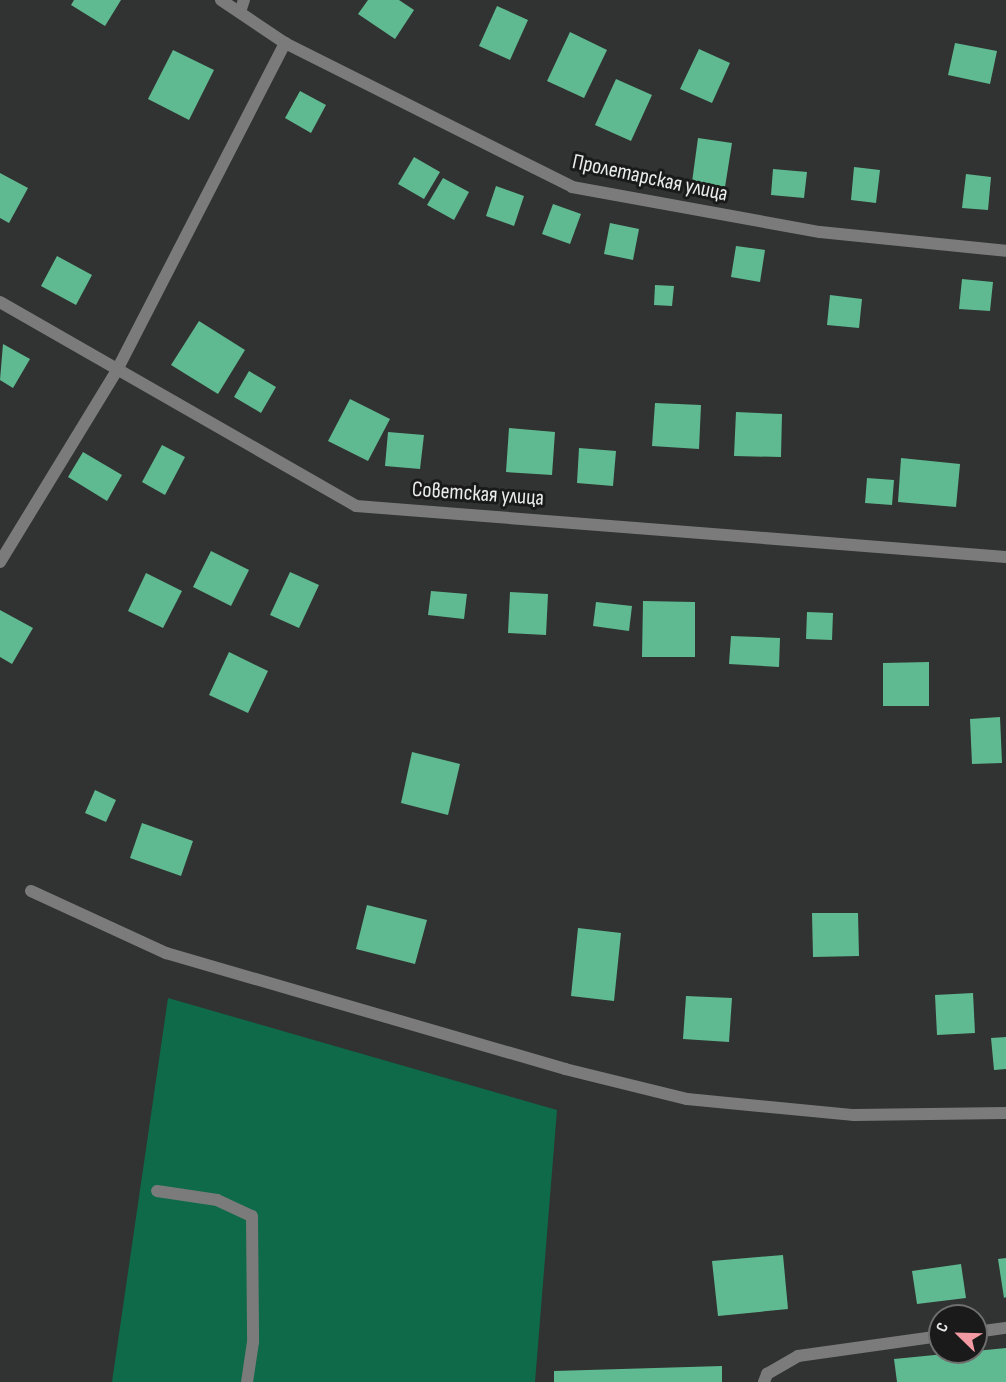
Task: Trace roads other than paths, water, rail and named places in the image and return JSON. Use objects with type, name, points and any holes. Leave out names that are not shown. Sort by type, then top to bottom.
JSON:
[{"type":"street","name":"Пролетарская улица","points":[[221,0],[285,43],[572,187],[820,232],[1006,251]]},
{"type":"street","points":[[240,12],[244,0]]},
{"type":"street","points":[[0,562],[117,370],[285,43]]},
{"type":"street","name":"Советская улица","points":[[0,302],[356,506],[1006,556]]},
{"type":"street","points":[[32,891],[166,953],[687,1099],[854,1114],[1006,1113]]},
{"type":"street","points":[[157,1191],[217,1200],[252,1216],[253,1342],[247,1382]]},
{"type":"street","points":[[988,1330],[1006,1328]]},
{"type":"street","points":[[764,1382],[767,1374],[798,1356],[928,1338]]}]
